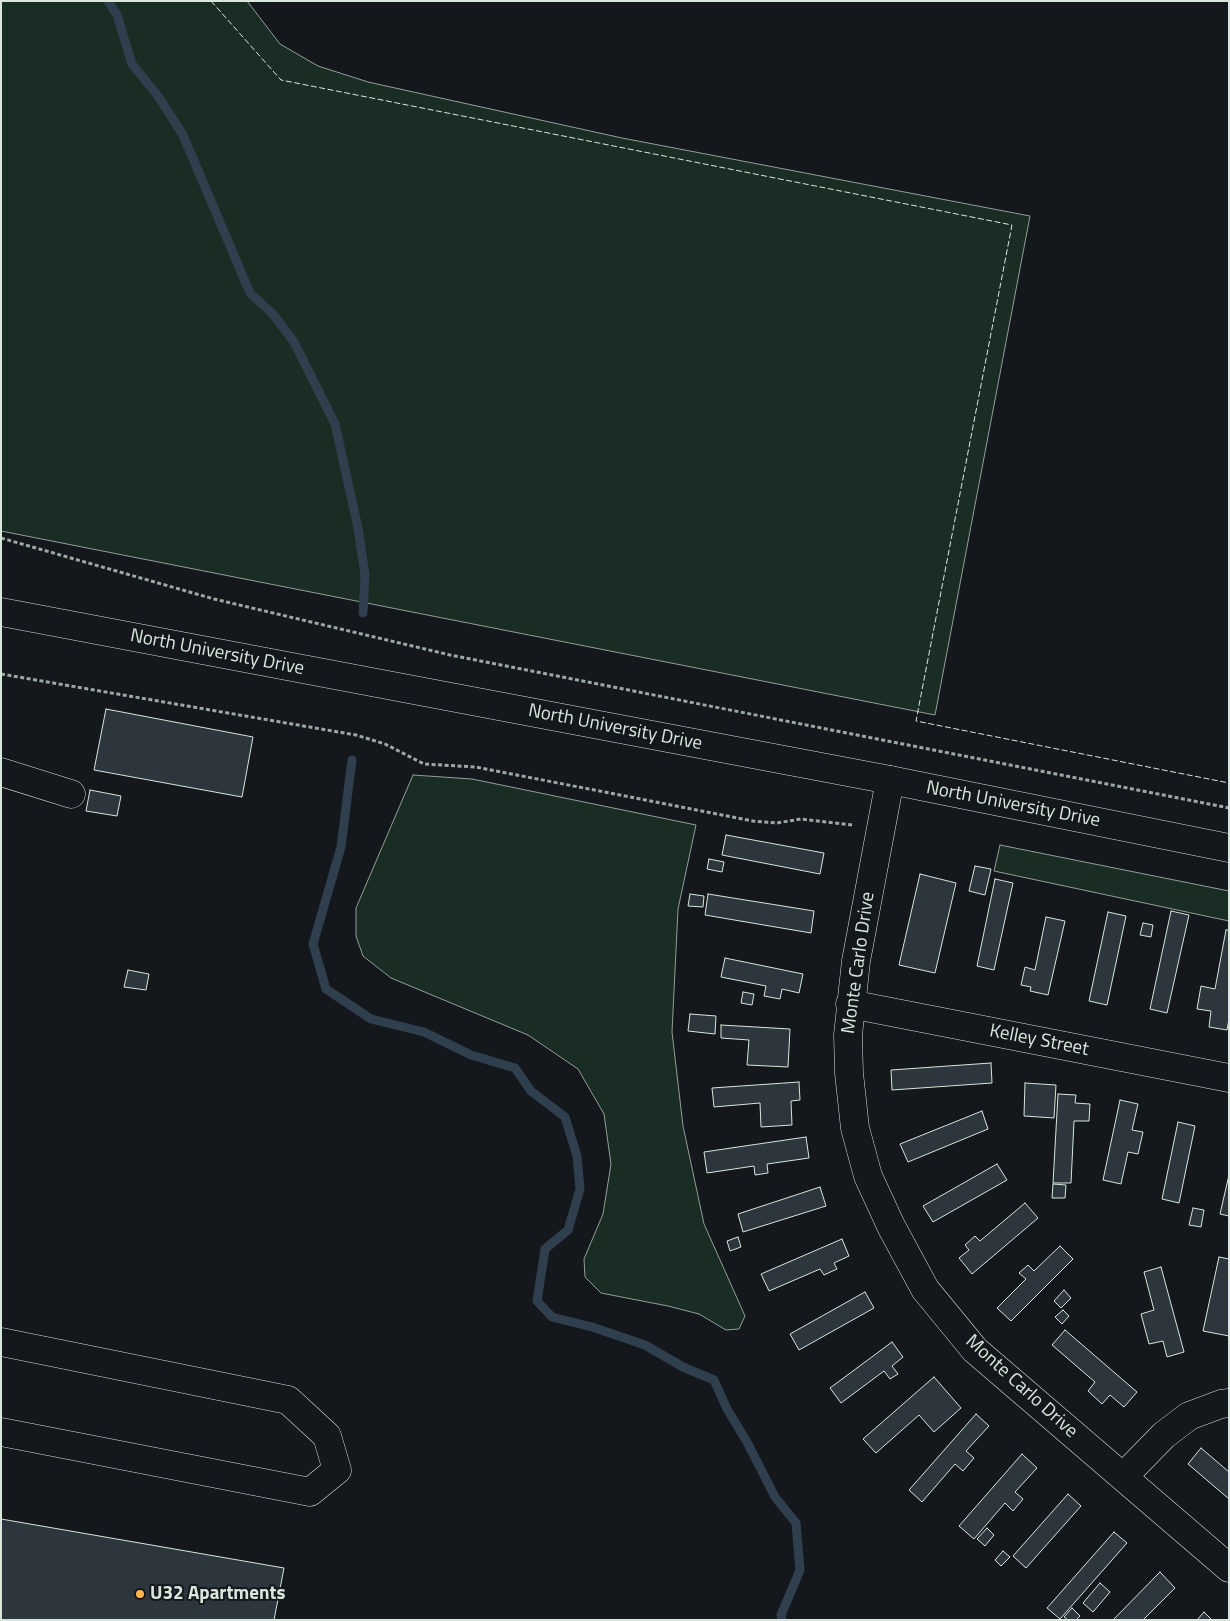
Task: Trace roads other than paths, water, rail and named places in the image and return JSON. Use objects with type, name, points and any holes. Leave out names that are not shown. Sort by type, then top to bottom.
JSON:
[{"type":"street","name":"North University Drive","points":[[1,612],[890,780],[1229,848]]},
{"type":"street","points":[[1,772],[71,794]]},
{"type":"street","name":"Monte Carlo Drive","points":[[890,780],[856,961],[848,1035],[849,1073],[855,1128],[868,1176],[891,1226],[926,1289],[975,1350],[1229,1568]]},
{"type":"street","name":"Kelley Street","points":[[850,1004],[1229,1078]]},
{"type":"street","points":[[1,1342],[288,1400],[327,1436],[337,1470],[310,1492],[1,1432]]},
{"type":"street","points":[[1123,1477],[1164,1435],[1189,1416],[1222,1404],[1229,1404]]},
{"type":"waterway","points":[[108,1],[117,15],[132,64],[158,96],[183,135],[250,293],[273,314],[294,342],[335,424],[358,528],[365,575],[363,613]]},
{"type":"waterway","points":[[352,760],[341,847],[313,944],[326,989],[371,1019],[424,1032],[471,1055],[515,1068],[531,1091],[565,1117],[577,1156],[580,1189],[568,1230],[545,1249],[537,1301],[552,1317],[592,1327],[645,1345],[683,1367],[714,1380],[727,1409],[747,1442],[775,1497],[796,1523],[800,1570],[781,1615],[782,1620]]},
{"type":"place","name":"U32 Apartments","points":[[140,1594]]}]
